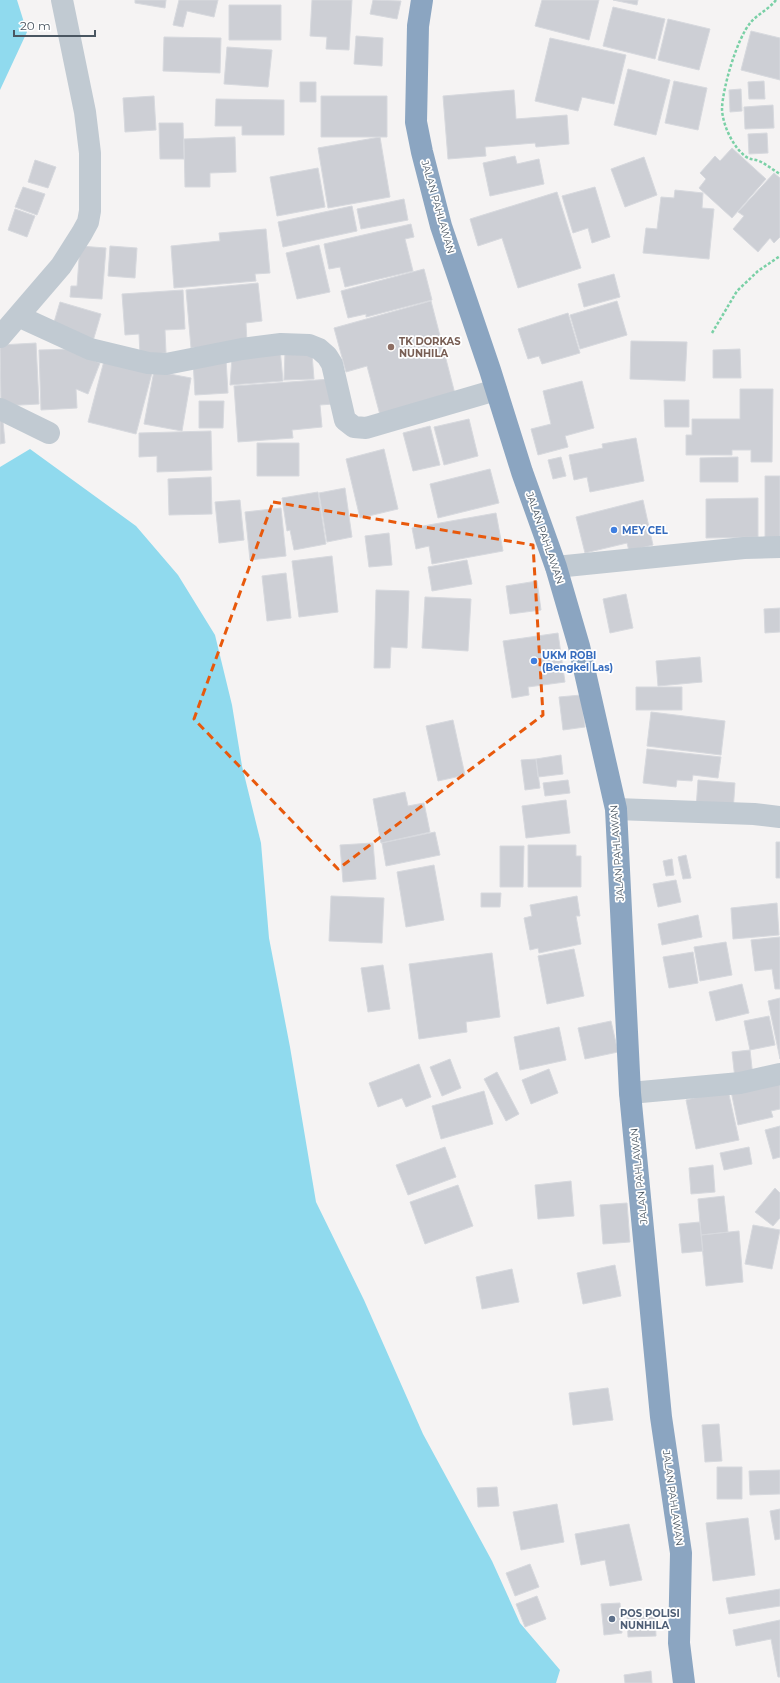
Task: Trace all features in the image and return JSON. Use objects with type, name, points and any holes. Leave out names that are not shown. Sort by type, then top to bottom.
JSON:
[{"type":"highway","name":"JALAN PAHLAWAN","points":[[422,0],[418,26],[416,122],[440,226],[496,390],[522,472],[556,567],[580,646],[616,809],[630,1093],[661,1417],[681,1553],[679,1643],[684,1683]]},
{"type":"street","points":[[0,337],[61,266],[88,222],[90,211],[90,153],[85,112],[62,0]]},
{"type":"street","points":[[18,316],[90,349],[148,363],[166,364],[242,349],[282,344],[309,345],[319,349],[327,356],[332,364],[345,420],[354,427],[358,428],[366,428],[496,390]]},
{"type":"street","points":[[0,409],[49,433]]},
{"type":"street","points":[[556,567],[744,548],[780,547]]},
{"type":"street","points":[[616,809],[754,814],[780,817]]},
{"type":"street","points":[[630,1093],[740,1083],[780,1074]]},
{"type":"path","points":[[776,0],[751,22],[744,32],[730,71],[722,109],[730,139],[745,157],[751,160],[758,160],[780,174]]},
{"type":"path","points":[[712,333],[737,291],[758,270],[780,256]]},
{"type":"highlighted area","points":[[273,502],[533,545],[543,715],[338,869],[194,719]]},
{"type":"water","points":[[0,0],[17,0],[27,32],[0,90]]},
{"type":"water","points":[[30,449],[136,526],[178,575],[215,635],[232,705],[242,766],[261,843],[269,938],[290,1047],[316,1202],[364,1300],[423,1434],[492,1561],[520,1623],[560,1670],[556,1683],[0,1683],[0,467]]},
{"type":"building","points":[[135,0],[166,0],[165,8],[135,3]]},
{"type":"building","points":[[179,0],[218,0],[214,17],[187,11],[183,27],[173,25]]},
{"type":"building","points":[[312,0],[352,0],[349,50],[326,49],[327,37],[310,36]]},
{"type":"building","points":[[373,0],[401,1],[397,19],[370,14]]},
{"type":"building","points":[[542,0],[599,0],[589,40],[535,26]]},
{"type":"building","points":[[613,0],[638,0],[637,5]]},
{"type":"building","points":[[229,5],[281,5],[281,40],[229,40]]},
{"type":"building","points":[[613,7],[665,19],[655,59],[603,46]]},
{"type":"building","points":[[668,19],[710,29],[699,70],[658,60]]},
{"type":"building","points":[[751,31],[780,38],[780,80],[741,70]]},
{"type":"building","points":[[356,36],[383,38],[382,66],[354,64]]},
{"type":"building","points":[[164,37],[221,38],[220,73],[163,71]]},
{"type":"building","points":[[550,38],[626,55],[614,104],[582,97],[578,111],[535,101]]},
{"type":"building","points":[[227,47],[272,50],[268,87],[224,84]]},
{"type":"building","points":[[628,69],[670,80],[656,135],[614,125]]},
{"type":"building","points":[[674,81],[707,88],[698,130],[665,123]]},
{"type":"building","points":[[764,81],[765,99],[749,99],[748,82]]},
{"type":"building","points":[[300,82],[316,82],[316,102],[300,102]]},
{"type":"building","points":[[741,89],[742,111],[730,112],[729,90]]},
{"type":"building","points":[[514,90],[516,119],[567,115],[569,144],[536,147],[535,143],[485,147],[486,156],[448,159],[443,96]]},
{"type":"building","points":[[154,96],[156,130],[125,132],[123,98]]},
{"type":"building","points":[[321,96],[387,96],[387,137],[321,137]]},
{"type":"building","points":[[216,99],[284,100],[284,135],[242,135],[242,126],[215,126]]},
{"type":"building","points":[[773,105],[774,128],[745,129],[744,107]]},
{"type":"building","points":[[159,123],[183,123],[184,159],[160,159]]},
{"type":"building","points":[[767,133],[768,153],[749,154],[748,134]]},
{"type":"building","points":[[235,137],[236,172],[210,173],[210,187],[185,187],[184,139]]},
{"type":"building","points":[[380,137],[390,197],[328,208],[318,148]]},
{"type":"building","points":[[732,148],[766,179],[732,218],[699,188],[706,179],[700,173],[715,156],[720,161]]},
{"type":"building","points":[[515,156],[517,164],[539,159],[544,184],[490,196],[483,163]]},
{"type":"building","points":[[644,157],[657,195],[625,207],[611,169]]},
{"type":"building","points":[[35,160],[56,167],[48,188],[28,182]]},
{"type":"building","points":[[318,168],[325,207],[277,216],[270,177]]},
{"type":"building","points":[[774,173],[780,178],[780,237],[774,243],[770,238],[758,252],[733,229],[744,216],[738,212]]},
{"type":"building","points":[[23,187],[45,194],[37,215],[15,207]]},
{"type":"building","points":[[595,187],[610,237],[592,243],[588,228],[573,233],[562,196]]},
{"type":"building","points":[[675,190],[703,193],[702,208],[714,209],[709,259],[643,253],[646,228],[657,229],[661,197],[674,198]]},
{"type":"building","points":[[557,192],[581,268],[518,288],[502,238],[478,246],[470,219]]},
{"type":"building","points":[[404,199],[408,220],[361,229],[357,209]]},
{"type":"building","points":[[352,206],[357,231],[283,247],[278,222]]},
{"type":"building","points":[[15,209],[35,216],[27,237],[8,230]]},
{"type":"building","points":[[411,224],[414,237],[405,239],[413,271],[345,287],[340,267],[329,269],[324,244]]},
{"type":"building","points":[[266,229],[270,273],[255,274],[256,281],[174,288],[171,246],[220,241],[219,233]]},
{"type":"building","points":[[319,245],[330,292],[297,299],[286,253]]},
{"type":"building","points":[[80,246],[106,248],[102,299],[70,297],[71,286],[77,286]]},
{"type":"building","points":[[110,246],[137,248],[135,278],[108,276]]},
{"type":"building","points":[[424,269],[432,300],[366,317],[366,314],[348,318],[341,291]]},
{"type":"building","points":[[614,274],[620,297],[584,307],[578,284]]},
{"type":"building","points":[[258,283],[262,321],[246,323],[247,343],[191,348],[186,290]]},
{"type":"building","points":[[183,290],[185,329],[165,330],[166,353],[140,355],[139,334],[125,335],[122,294]]},
{"type":"building","name":"TK DORKAS NUNHILA","points":[[431,301],[455,394],[380,415],[367,366],[346,372],[334,328]]},
{"type":"building","points":[[617,301],[627,335],[580,349],[570,315]]},
{"type":"building","points":[[60,302],[101,314],[93,341],[52,329]]},
{"type":"building","points":[[568,313],[580,353],[542,364],[539,356],[528,359],[518,329]]},
{"type":"building","points":[[631,341],[687,342],[685,381],[630,379]]},
{"type":"building","points":[[36,343],[39,404],[1,406],[0,345]]},
{"type":"building","points":[[74,349],[75,353],[100,363],[88,394],[76,389],[77,408],[41,410],[39,350]]},
{"type":"building","points":[[280,349],[283,381],[230,385],[232,357]]},
{"type":"building","points":[[740,349],[741,378],[713,378],[713,350]]},
{"type":"building","points":[[285,352],[312,354],[314,379],[284,380]]},
{"type":"building","points":[[105,357],[153,369],[136,434],[88,422]]},
{"type":"building","points":[[226,359],[228,393],[195,395],[193,361]]},
{"type":"building","points":[[154,371],[191,378],[182,431],[144,424]]},
{"type":"building","points":[[331,379],[333,404],[320,405],[322,427],[292,430],[293,438],[238,442],[234,386]]},
{"type":"building","points":[[582,381],[594,428],[565,436],[568,447],[538,455],[531,429],[551,424],[543,391]]},
{"type":"building","points":[[740,389],[773,389],[772,462],[751,462],[751,450],[732,450],[732,455],[686,455],[686,435],[692,435],[692,419],[740,419]]},
{"type":"building","points":[[664,400],[689,400],[689,427],[665,427]]},
{"type":"building","points":[[199,401],[224,401],[223,428],[199,428]]},
{"type":"building","points":[[0,411],[2,411],[5,443],[0,444]]},
{"type":"building","points":[[469,419],[478,456],[444,465],[434,427]]},
{"type":"building","points":[[430,426],[440,465],[413,471],[403,433]]},
{"type":"building","points":[[211,431],[212,470],[157,472],[157,456],[139,457],[139,433]]},
{"type":"building","points":[[636,438],[644,481],[590,492],[587,477],[574,480],[569,455],[603,448],[602,444]]},
{"type":"building","points":[[257,443],[299,443],[299,476],[257,476]]},
{"type":"building","points":[[384,449],[398,509],[360,518],[346,459]]},
{"type":"building","points":[[561,457],[566,476],[553,479],[548,460]]},
{"type":"building","points":[[738,457],[738,482],[700,482],[700,458]]},
{"type":"building","points":[[490,469],[499,503],[438,518],[430,484]]},
{"type":"building","points":[[765,476],[780,476],[780,542],[765,543]]},
{"type":"building","points":[[211,477],[212,514],[169,515],[168,479]]},
{"type":"building","points":[[345,488],[352,537],[327,542],[319,493]]},
{"type":"building","points":[[318,492],[326,544],[294,550],[290,530],[287,531],[282,498]]},
{"type":"building","points":[[758,498],[758,537],[706,538],[706,499]]},
{"type":"building","points":[[240,500],[244,540],[219,543],[215,502]]},
{"type":"building","name":"MEY CEL","points":[[643,500],[653,545],[629,551],[627,543],[585,553],[576,517]]},
{"type":"building","points":[[281,508],[286,556],[250,560],[245,512]]},
{"type":"building","points":[[496,513],[503,551],[432,564],[429,546],[416,549],[412,528]]},
{"type":"building","points":[[389,533],[392,565],[369,567],[365,536]]},
{"type":"building","points":[[332,556],[338,612],[299,617],[292,561]]},
{"type":"building","points":[[467,560],[472,584],[432,591],[428,567]]},
{"type":"building","points":[[286,573],[291,618],[267,621],[262,576]]},
{"type":"building","points":[[537,581],[541,610],[510,614],[506,586]]},
{"type":"building","points":[[376,590],[409,591],[407,648],[391,647],[390,668],[374,668]]},
{"type":"building","points":[[626,594],[633,628],[610,633],[603,599]]},
{"type":"building","points":[[425,597],[471,599],[468,651],[422,648]]},
{"type":"building","points":[[780,608],[780,632],[765,633],[764,609]]},
{"type":"building","name":"UKM ROBI (Bengkel Las)","points":[[558,633],[565,682],[528,687],[529,695],[512,698],[503,641]]},
{"type":"building","points":[[700,657],[702,682],[658,686],[656,661]]},
{"type":"building","points":[[636,687],[682,687],[682,710],[636,710]]},
{"type":"building","points":[[581,695],[585,727],[563,730],[559,697]]},
{"type":"building","points":[[651,712],[725,721],[721,755],[647,746]]},
{"type":"building","points":[[453,720],[465,775],[438,781],[426,726]]},
{"type":"building","points":[[647,749],[721,757],[718,778],[693,775],[692,781],[677,780],[676,787],[643,783]]},
{"type":"building","points":[[561,755],[563,774],[538,777],[536,759]]},
{"type":"building","points":[[536,759],[540,788],[525,790],[521,760]]},
{"type":"building","points":[[568,780],[570,793],[545,796],[543,783]]},
{"type":"building","points":[[698,780],[735,783],[733,812],[696,809]]},
{"type":"building","points":[[405,792],[408,806],[424,803],[430,832],[381,843],[373,799]]},
{"type":"building","points":[[566,800],[570,833],[526,838],[522,806]]},
{"type":"building","points":[[435,832],[440,855],[386,866],[382,843]]},
{"type":"building","points":[[776,842],[780,842],[780,878],[776,878]]},
{"type":"building","points":[[373,843],[376,879],[343,882],[340,845]]},
{"type":"building","points":[[528,845],[576,845],[576,856],[581,856],[581,887],[528,887]]},
{"type":"building","points":[[500,846],[524,846],[523,887],[500,887]]},
{"type":"building","points":[[686,855],[691,878],[683,879],[678,857]]},
{"type":"building","points":[[672,859],[674,875],[666,876],[663,861]]},
{"type":"building","points":[[434,865],[444,920],[406,927],[397,872]]},
{"type":"building","points":[[676,880],[681,902],[658,907],[653,884]]},
{"type":"building","points":[[481,893],[501,893],[500,907],[481,907]]},
{"type":"building","points":[[331,896],[384,898],[382,943],[329,941]]},
{"type":"building","points":[[577,896],[580,916],[576,916],[581,944],[539,953],[538,948],[530,950],[524,918],[532,916],[530,905]]},
{"type":"building","points":[[777,903],[779,935],[733,939],[731,908]]},
{"type":"building","points":[[698,915],[702,937],[662,945],[658,924]]},
{"type":"building","points":[[780,937],[780,989],[775,989],[772,969],[755,971],[751,940]]},
{"type":"building","points":[[726,942],[732,975],[700,981],[694,947]]},
{"type":"building","points":[[574,949],[584,996],[547,1004],[538,956]]},
{"type":"building","points":[[693,952],[698,983],[669,988],[663,957]]},
{"type":"building","points":[[492,953],[500,1017],[466,1022],[467,1032],[419,1039],[409,964]]},
{"type":"building","points":[[383,965],[390,1009],[368,1012],[361,968]]},
{"type":"building","points":[[742,984],[749,1013],[716,1021],[709,992]]},
{"type":"building","points":[[780,998],[780,1059],[768,1001]]},
{"type":"building","points":[[769,1016],[775,1045],[750,1050],[744,1021]]},
{"type":"building","points":[[611,1021],[618,1052],[585,1059],[578,1028]]},
{"type":"building","points":[[559,1027],[566,1060],[520,1070],[514,1037]]},
{"type":"building","points":[[750,1050],[753,1077],[735,1079],[732,1052]]},
{"type":"building","points":[[450,1059],[461,1088],[442,1096],[430,1067]]},
{"type":"building","points":[[419,1064],[431,1097],[406,1107],[402,1098],[378,1107],[369,1083]]},
{"type":"building","points":[[549,1069],[558,1093],[531,1104],[522,1080]]},
{"type":"building","points":[[497,1072],[519,1114],[506,1121],[484,1079]]},
{"type":"building","points":[[780,1079],[780,1109],[771,1111],[773,1117],[738,1125],[731,1091]]},
{"type":"building","points":[[728,1090],[739,1140],[696,1149],[686,1100]]},
{"type":"building","points":[[484,1091],[493,1124],[441,1139],[432,1106]]},
{"type":"building","points":[[780,1126],[780,1157],[773,1159],[765,1130]]},
{"type":"building","points":[[445,1147],[456,1177],[408,1195],[396,1165]]},
{"type":"building","points":[[749,1147],[752,1164],[724,1170],[720,1153]]},
{"type":"building","points":[[713,1165],[715,1192],[691,1194],[689,1168]]},
{"type":"building","points":[[571,1181],[574,1216],[538,1219],[535,1185]]},
{"type":"building","points":[[458,1185],[473,1226],[425,1244],[410,1202]]},
{"type":"building","points":[[775,1188],[780,1193],[780,1218],[773,1226],[755,1212]]},
{"type":"building","points":[[724,1196],[728,1232],[701,1235],[698,1199]]},
{"type":"building","points":[[627,1203],[630,1242],[603,1244],[600,1205]]},
{"type":"building","points":[[700,1222],[703,1251],[682,1253],[679,1224]]},
{"type":"building","points":[[753,1225],[780,1230],[772,1269],[745,1264]]},
{"type":"building","points":[[739,1231],[743,1282],[706,1286],[701,1235]]},
{"type":"building","points":[[615,1265],[621,1296],[583,1304],[577,1273]]},
{"type":"building","points":[[512,1269],[519,1302],[482,1309],[476,1277]]},
{"type":"building","points":[[608,1388],[613,1420],[573,1425],[569,1393]]},
{"type":"building","points":[[719,1424],[722,1461],[705,1462],[702,1425]]},
{"type":"building","points":[[717,1467],[742,1467],[742,1499],[717,1499]]},
{"type":"building","points":[[780,1470],[780,1494],[750,1495],[749,1471]]},
{"type":"building","points":[[497,1487],[499,1506],[478,1507],[477,1488]]},
{"type":"building","points":[[557,1504],[564,1542],[521,1550],[513,1512]]},
{"type":"building","points":[[780,1509],[780,1539],[775,1540],[770,1511]]},
{"type":"building","points":[[748,1518],[755,1575],[713,1581],[706,1523]]},
{"type":"building","points":[[629,1524],[642,1580],[610,1586],[605,1560],[581,1565],[575,1534]]},
{"type":"building","points":[[530,1564],[539,1587],[515,1596],[506,1573]]},
{"type":"building","points":[[780,1589],[780,1606],[729,1614],[726,1598]]},
{"type":"building","points":[[537,1596],[546,1619],[525,1627],[516,1604]]},
{"type":"building","name":"POS POLISI NUNHILA","points":[[620,1603],[622,1633],[604,1635],[601,1604]]},
{"type":"building","points":[[655,1611],[656,1636],[628,1637],[627,1613]]},
{"type":"building","points":[[780,1620],[780,1677],[778,1677],[771,1639],[736,1646],[733,1630]]},
{"type":"building","points":[[651,1671],[652,1683],[625,1683],[624,1675]]},
{"type":"place","name":"TK DORKAS NUNHILA","points":[[391,347]]},
{"type":"place","name":"MEY CEL","points":[[614,530]]},
{"type":"place","name":"UKM ROBI (Bengkel Las)","points":[[534,661]]},
{"type":"place","name":"POS POLISI NUNHILA","points":[[612,1619]]}]
